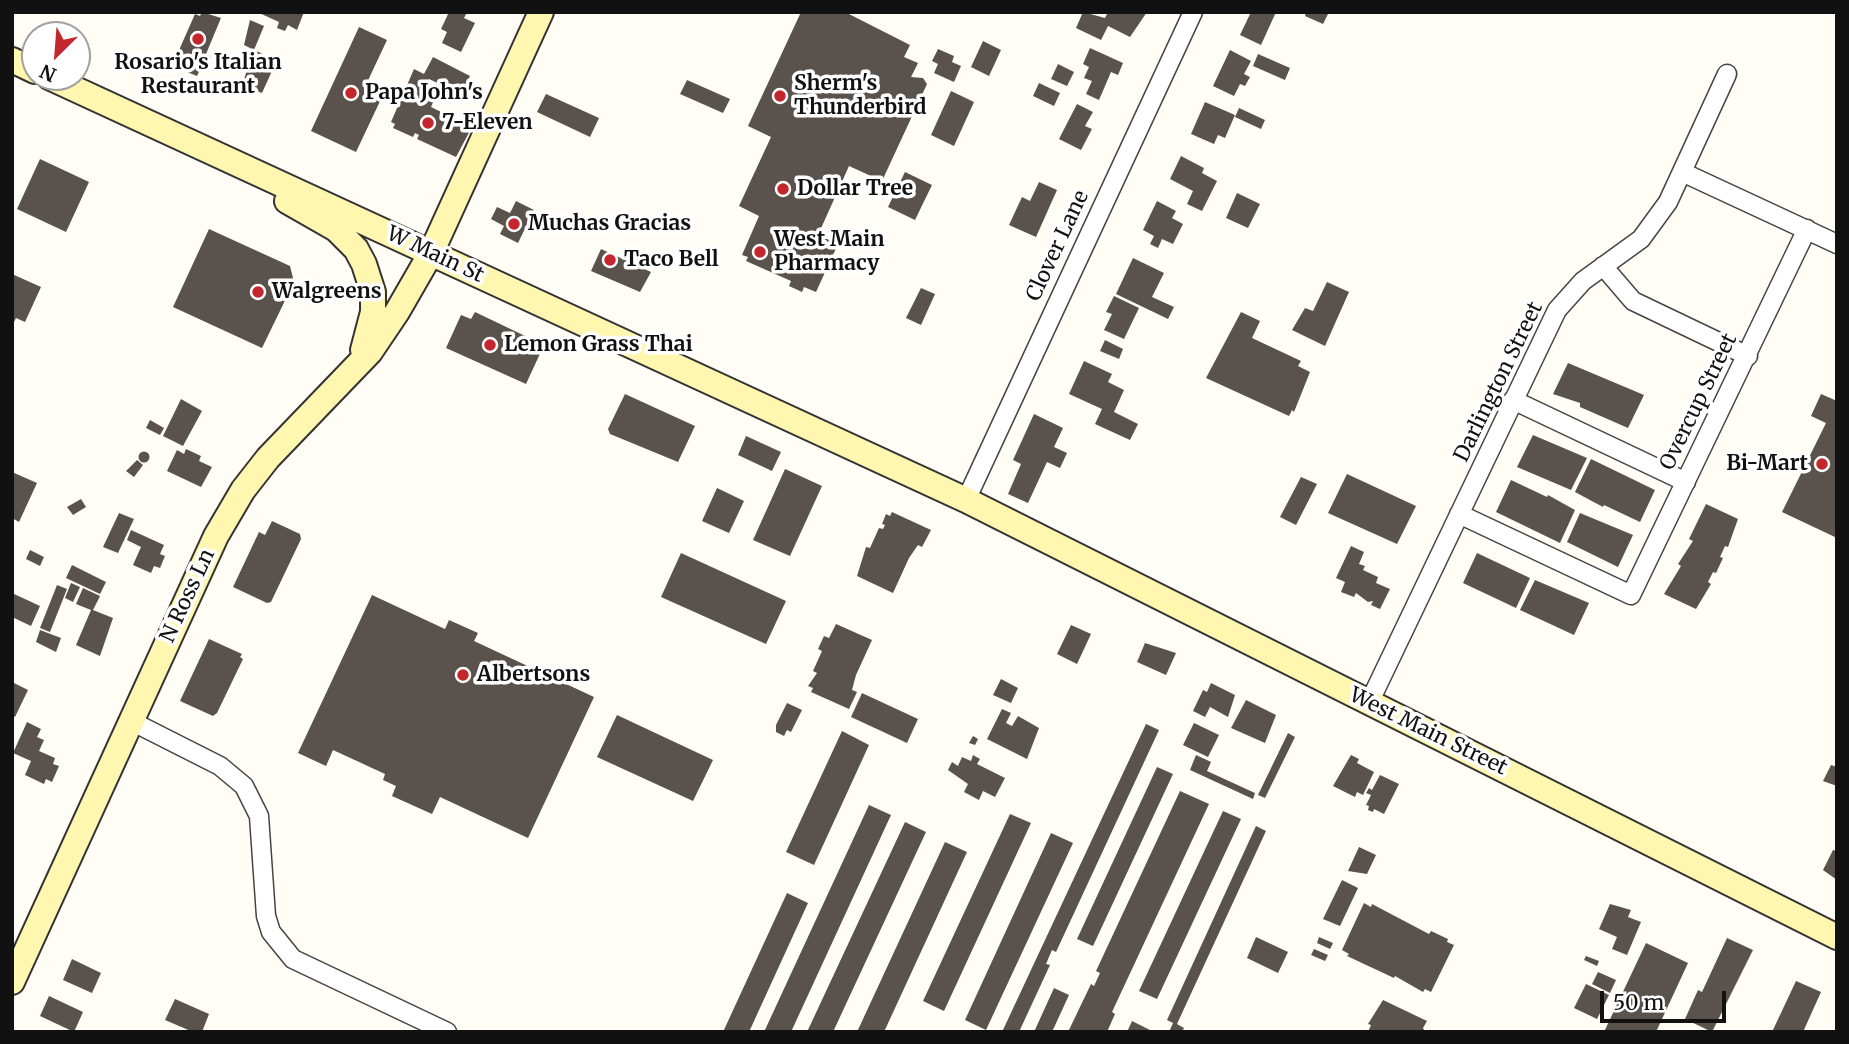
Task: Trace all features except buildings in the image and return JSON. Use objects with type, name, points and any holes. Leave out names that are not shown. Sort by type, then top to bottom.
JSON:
[{"type":"main road","name":"N Ross Ln","points":[[12,982],[216,536],[243,490],[290,433],[370,352],[397,312],[431,253],[541,12]]},
{"type":"main road","name":"W Main St","points":[[79,91],[966,500]]},
{"type":"main road","points":[[240,166],[304,213],[336,229],[356,249],[365,264],[373,292],[373,312],[369,334],[352,370]]},
{"type":"main road","name":"West Main Street","points":[[966,500],[1837,937]]},
{"type":"main road","points":[[12,965],[31,940]]},
{"type":"street","name":"Clover Lane","points":[[966,500],[1192,12]]},
{"type":"street","name":"Darlington Street","points":[[1369,704],[1557,310],[1583,281],[1641,239],[1668,202],[1727,74]]},
{"type":"street","points":[[1682,172],[1837,244]]},
{"type":"street","name":"Overcup Street","points":[[1459,514],[1631,595],[1807,229]]},
{"type":"street","points":[[1603,266],[1633,301],[1748,356]]},
{"type":"street","points":[[1513,400],[1686,482]]},
{"type":"street","points":[[131,721],[220,766],[244,786],[259,816],[266,916],[271,932],[293,959],[447,1032]]},
{"type":"place","name":"Rosario's Italian Restaurant","points":[[198,39]]},
{"type":"place","name":"Papa John's","points":[[351,93]]},
{"type":"place","name":"Sherm's Thunderbird","points":[[780,96]]},
{"type":"place","name":"7-Eleven","points":[[428,123]]},
{"type":"place","name":"Dollar Tree","points":[[783,189]]},
{"type":"place","name":"Muchas Gracias","points":[[514,224]]},
{"type":"place","name":"West Main Pharmacy","points":[[760,252]]},
{"type":"place","name":"Taco Bell","points":[[610,260]]},
{"type":"place","name":"Walgreens","points":[[258,292]]},
{"type":"place","name":"Lemon Grass Thai","points":[[490,345]]},
{"type":"place","name":"Bi-Mart","points":[[1822,464]]},
{"type":"place","name":"Albertsons","points":[[463,675]]}]
